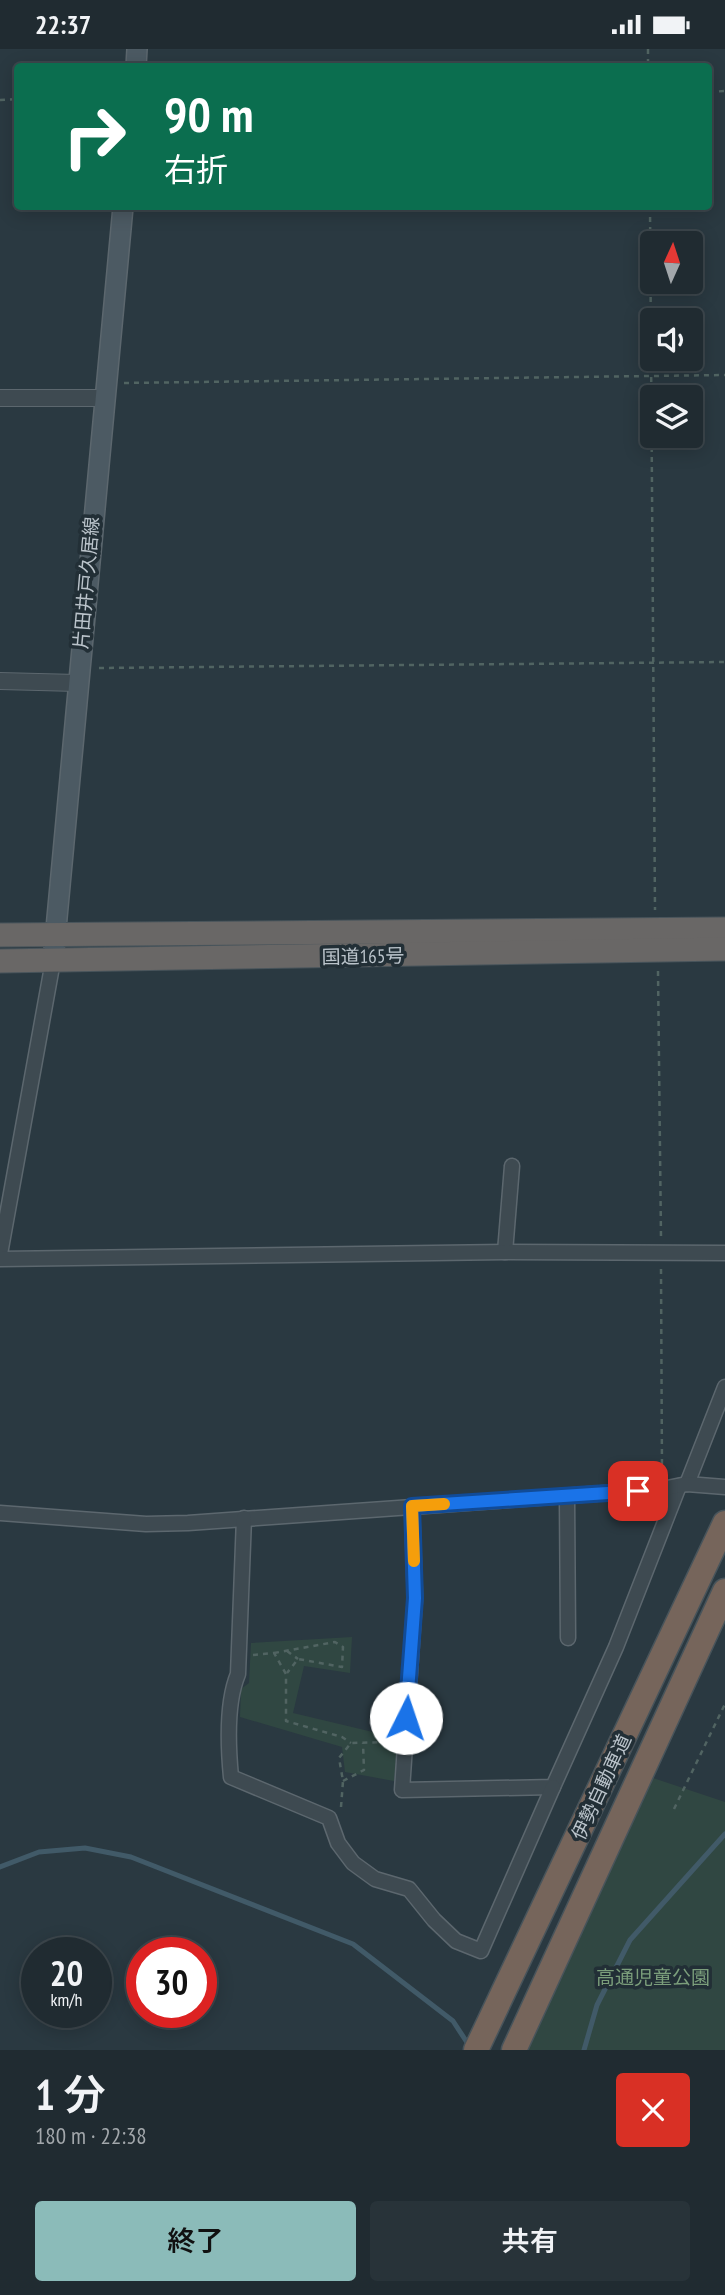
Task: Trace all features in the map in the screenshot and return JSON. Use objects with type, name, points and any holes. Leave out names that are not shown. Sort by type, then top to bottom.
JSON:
[{"type":"highway","name":"国道165号","points":[[0,936],[725,929]]},
{"type":"highway","name":"国道165号","points":[[0,961],[725,949]]},
{"type":"highway","name":"伊勢自動車道","points":[[476,2050],[725,1523]]},
{"type":"highway","name":"伊勢自動車道","points":[[514,2050],[725,1591]]},
{"type":"main road","name":"片田井戸久居線","points":[[53,961],[123,210]]},
{"type":"street","points":[[0,398],[105,390]]},
{"type":"street","points":[[0,681],[78,675]]},
{"type":"street","points":[[53,961],[0,1256],[725,1253]]},
{"type":"street","points":[[505,1252],[512,1166]]},
{"type":"street","points":[[244,1518],[238,1674],[233,1686],[229,1755],[231,1777],[329,1818],[338,1843],[353,1863],[375,1879],[409,1889],[434,1920],[456,1941],[481,1951],[617,1647],[725,1387]]},
{"type":"street","points":[[0,1513],[146,1524],[567,1496],[683,1485],[725,1487]]},
{"type":"street","points":[[567,1496],[568,1637]]},
{"type":"street","points":[[412,1506],[415,1598],[402,1790],[553,1787]]},
{"type":"path","points":[[650,210],[655,931]]},
{"type":"path","points":[[105,390],[725,375]]},
{"type":"path","points":[[78,675],[725,662]]},
{"type":"path","points":[[658,965],[662,1489]]},
{"type":"path","points":[[238,1657],[335,1642],[343,1647],[342,1667],[298,1659],[286,1651]]},
{"type":"path","points":[[274,1653],[286,1674],[286,1721],[342,1737],[351,1743],[404,1742]]},
{"type":"path","points":[[286,1674],[298,1659]]},
{"type":"path","points":[[674,1809],[725,1703]]},
{"type":"path","points":[[343,1781],[364,1770],[363,1742]]},
{"type":"path","points":[[341,1810],[343,1781],[339,1758],[351,1743]]},
{"type":"green space","points":[[352,1637],[350,1673],[304,1666],[293,1713],[398,1738],[394,1781],[345,1772],[342,1747],[240,1717],[241,1689],[249,1683],[251,1643]]},
{"type":"green space","name":"高通児童公園","points":[[647,1776],[725,1802],[725,2050],[520,2050]]},
{"type":"waterway","points":[[584,2050],[597,2005],[630,1940],[725,1834]]},
{"type":"waterway","points":[[0,1867],[39,1852],[85,1848],[131,1857],[353,1944],[453,2021],[470,2047]]},
{"type":"slow traffic","points":[[414,1561],[412,1506],[444,1504]]},
{"type":"route","points":[[406,1718],[415,1598],[412,1506],[638,1491]]}]
